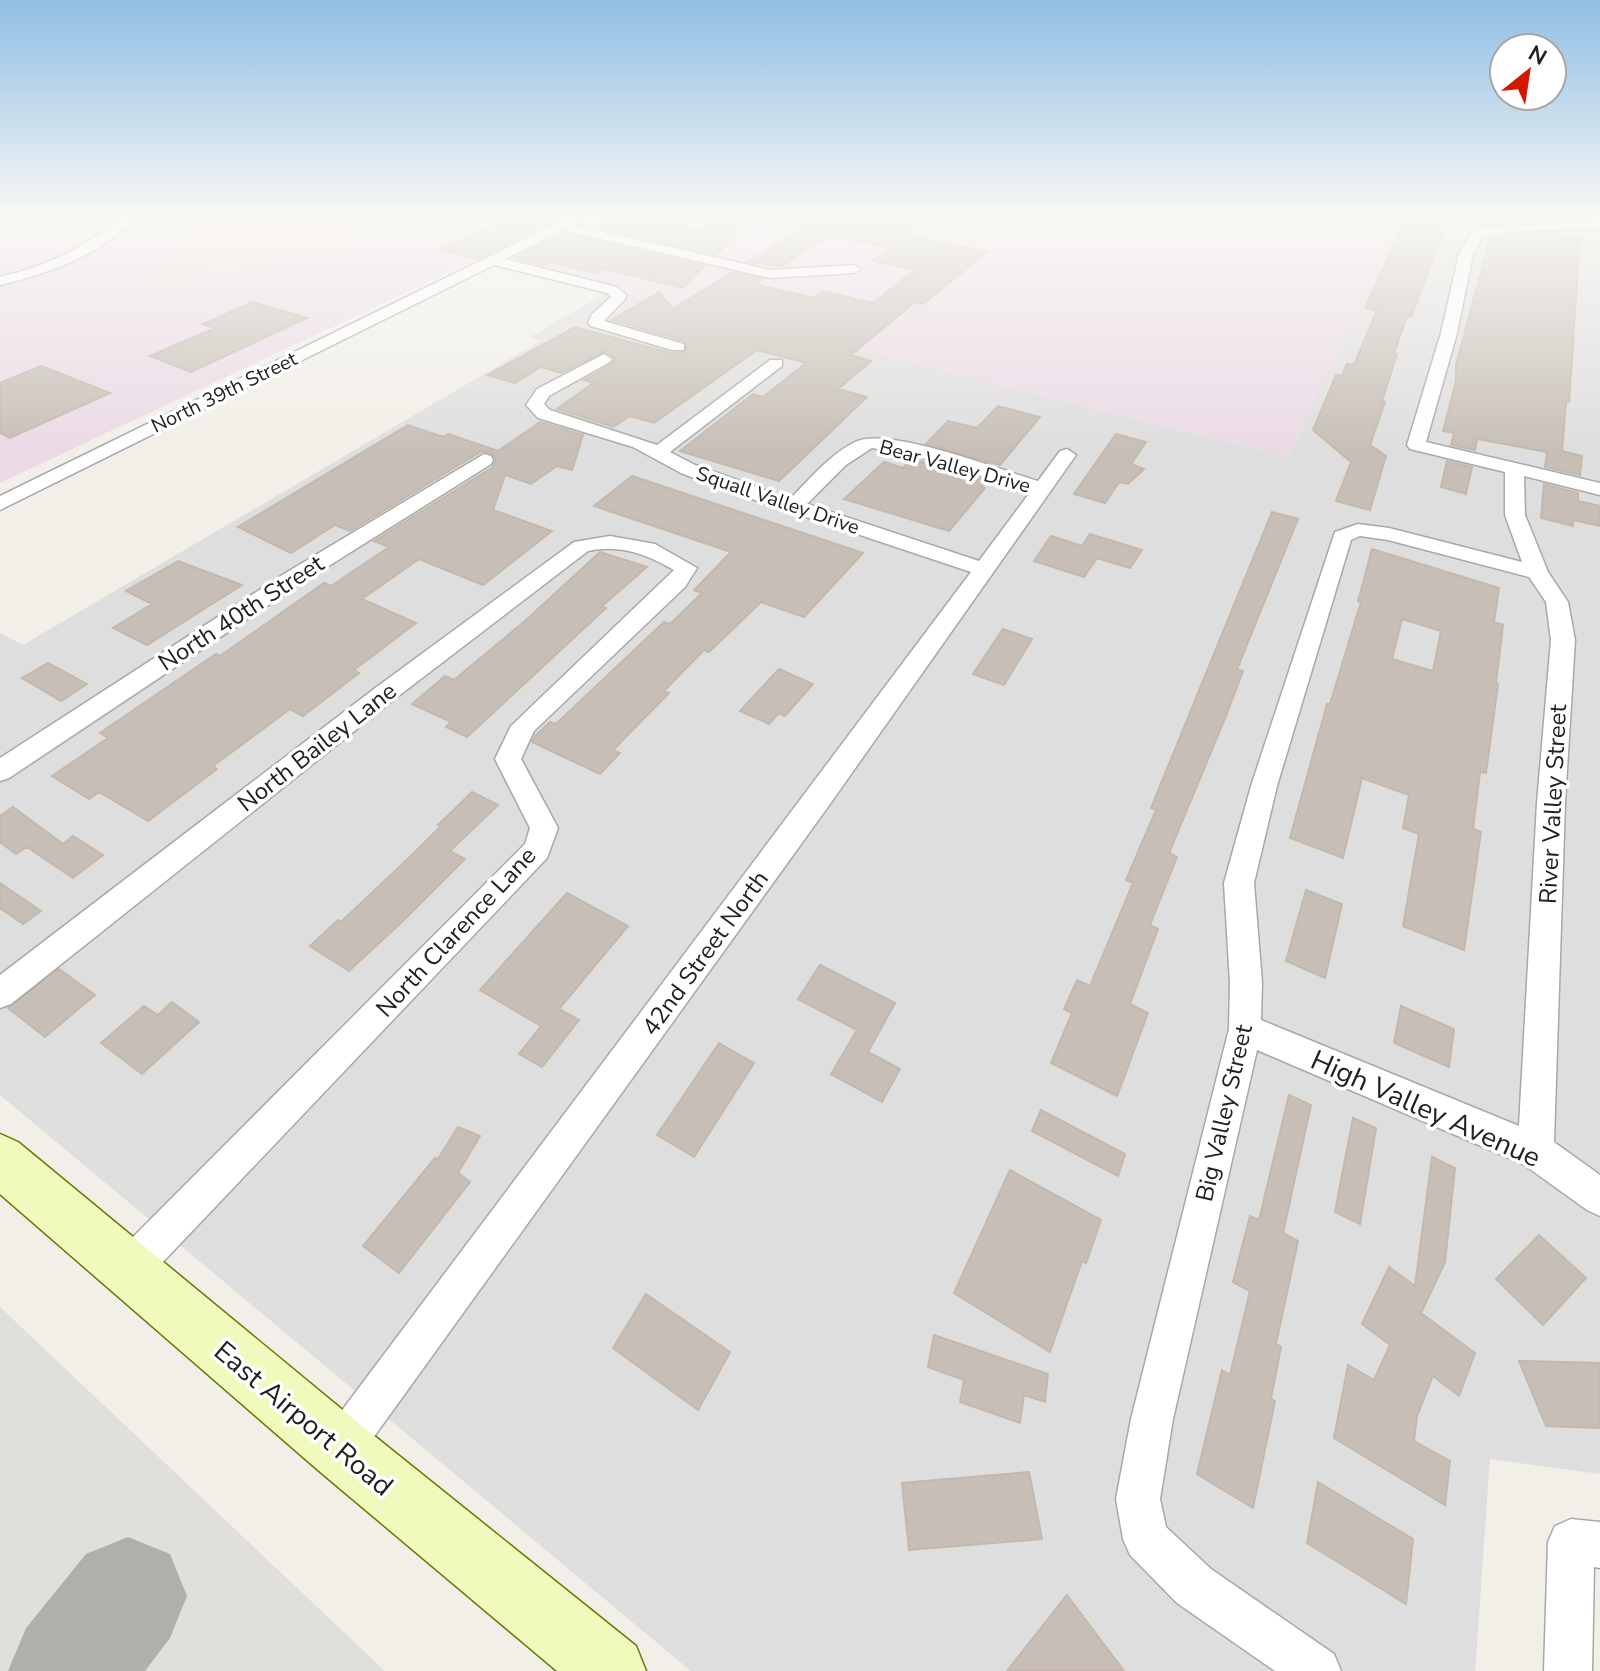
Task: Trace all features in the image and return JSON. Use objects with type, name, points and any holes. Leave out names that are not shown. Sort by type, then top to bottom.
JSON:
[{"type":"street","name":"North 39th Street","points":[[0,504],[421,295]]},
{"type":"street","points":[[619,295],[597,317],[596,323],[678,347]]},
{"type":"street","points":[[1457,295],[1416,445],[1600,489]]},
{"type":"street","name":"Squall Valley Drive","points":[[604,359],[543,393],[535,405],[544,414],[639,443],[715,480],[982,569]]},
{"type":"street","points":[[659,452],[776,363]]},
{"type":"street","name":"Bear Valley Drive","points":[[793,507],[850,453],[869,443],[896,446],[1042,488]]},
{"type":"street","name":"42nd Street North","points":[[340,1448],[820,797],[1067,455]]},
{"type":"street","name":"North 40th Street","points":[[0,771],[305,571],[484,460]]},
{"type":"street","name":"River Valley Street","points":[[1514,468],[1515,515],[1537,572],[1557,602],[1563,640],[1551,803],[1536,1151]]},
{"type":"street","name":"Big Valley Street","points":[[1317,1671],[1194,1586],[1146,1539],[1138,1499],[1152,1419],[1245,1029],[1246,983],[1239,883],[1264,786],[1342,536],[1358,530],[1389,534],[1537,572]]},
{"type":"street","name":"North Bailey Lane","points":[[0,994],[383,695],[581,546],[606,540],[650,549]]},
{"type":"street","name":"North Clarence Lane","points":[[127,1271],[537,850],[544,828],[508,759],[524,726],[677,582],[686,568],[650,549]]},
{"type":"street","name":"High Valley Avenue","points":[[1245,1029],[1536,1151],[1600,1197]]},
{"type":"street","name":"East Airport Road","points":[[0,1160],[127,1271],[611,1671]]},
{"type":"street","points":[[1568,1671],[1571,1542],[1600,1545]]},
{"type":"shaded area","points":[[0,295],[401,295],[0,483]]},
{"type":"shaded area","points":[[602,295],[642,295],[1288,457],[1362,295],[1600,295],[1600,1474],[1490,1459],[1475,1671],[691,1671],[0,1095],[0,633],[23,645],[540,341],[530,337]]},
{"type":"shaded area","points":[[639,295],[1362,295],[1288,457]]},
{"type":"shaded area","points":[[0,1307],[385,1671],[0,1671]]},
{"type":"building","points":[[654,295],[661,295],[673,309],[695,295],[801,295],[814,298],[818,295],[840,295],[873,303],[883,295],[934,295],[923,304],[915,302],[851,355],[871,361],[838,389],[867,397],[779,481],[680,451],[753,394],[763,397],[806,363],[757,350],[654,423],[630,416],[613,427],[557,409],[593,383],[584,380],[612,364],[615,358],[606,351],[561,373],[541,367],[515,383],[488,375],[575,327],[671,353],[686,352],[685,341],[612,320]]},
{"type":"building","points":[[1371,295],[1419,295],[1411,317],[1407,316],[1394,353],[1397,354],[1382,401],[1385,402],[1370,445],[1386,456],[1370,510],[1336,501],[1351,462],[1313,430],[1336,375],[1342,376],[1347,364],[1354,365],[1377,310],[1365,308]]},
{"type":"building","points":[[1475,295],[1576,295],[1569,402],[1566,402],[1562,451],[1582,456],[1580,475],[1545,467],[1547,452],[1477,439],[1475,450],[1451,445],[1454,433],[1443,431],[1456,381],[1456,365]]},
{"type":"building","points":[[253,302],[307,318],[191,372],[150,356],[215,328],[203,324]]},
{"type":"building","points":[[41,366],[110,393],[10,438],[0,433],[0,383]]},
{"type":"building","points":[[998,406],[1040,417],[1000,465],[926,444],[948,421],[977,428]]},
{"type":"building","points":[[540,422],[583,435],[572,470],[557,466],[531,484],[505,475],[493,510],[552,531],[483,585],[419,559],[362,599],[416,623],[354,670],[359,673],[303,716],[290,709],[213,766],[217,769],[148,821],[99,792],[89,799],[52,776],[108,738],[100,733],[216,654],[220,656],[324,583],[331,586],[389,547],[374,541],[493,467],[496,459],[492,453],[482,451],[350,531],[335,525],[291,553],[238,527],[408,425],[443,437],[448,434],[498,451]]},
{"type":"building","points":[[1116,434],[1146,442],[1131,464],[1144,469],[1128,484],[1119,482],[1105,503],[1074,494]]},
{"type":"building","points":[[912,459],[987,481],[981,487],[985,488],[949,531],[844,499],[884,462],[903,468]]},
{"type":"building","points":[[1447,461],[1472,467],[1466,494],[1441,487]]},
{"type":"building","points":[[632,476],[863,553],[804,617],[761,602],[709,652],[704,650],[664,691],[669,693],[613,750],[620,753],[600,774],[532,742],[535,736],[550,722],[556,724],[664,622],[670,624],[702,593],[694,590],[731,552],[594,506]]},
{"type":"building","points":[[1544,484],[1578,493],[1578,501],[1600,506],[1600,526],[1573,520],[1573,526],[1541,518]]},
{"type":"building","points":[[1272,512],[1298,519],[1237,669],[1243,671],[1226,716],[1169,853],[1177,857],[1150,925],[1158,929],[1130,1004],[1148,1013],[1117,1096],[1051,1063],[1072,1013],[1064,1009],[1077,980],[1090,986],[1133,883],[1126,880],[1156,810],[1151,808]]},
{"type":"building","points":[[1090,534],[1142,550],[1130,568],[1097,558],[1084,577],[1034,561],[1051,536],[1082,546]]},
{"type":"building","points":[[1372,549],[1499,588],[1494,622],[1503,625],[1498,684],[1486,773],[1480,772],[1473,829],[1481,832],[1464,950],[1403,926],[1419,834],[1403,828],[1409,795],[1362,778],[1343,858],[1290,838],[1327,704],[1330,704],[1361,602],[1358,601]],"holes":[[[1402,619],[1441,631],[1433,671],[1392,659]]]},
{"type":"building","points":[[600,552],[647,567],[601,607],[606,608],[467,737],[446,727],[451,722],[412,704],[445,676],[454,680],[525,621]]},
{"type":"building","points":[[178,561],[242,585],[147,645],[113,628],[152,604],[126,591]]},
{"type":"building","points":[[1003,629],[1032,639],[1004,685],[973,674]]},
{"type":"building","points":[[48,663],[87,684],[61,701],[22,678]]},
{"type":"building","points":[[779,669],[813,684],[785,716],[779,713],[769,724],[740,711]]},
{"type":"building","points":[[472,792],[498,805],[450,851],[465,859],[403,921],[349,971],[310,946],[338,920],[341,922],[415,852]]},
{"type":"building","points":[[13,807],[63,844],[73,836],[103,855],[73,878],[27,847],[16,854],[0,842],[0,816]]},
{"type":"building","points":[[0,883],[41,911],[23,924],[0,908]]},
{"type":"building","points":[[1306,890],[1342,904],[1325,978],[1286,961]]},
{"type":"building","points":[[567,893],[628,926],[559,1009],[579,1020],[542,1067],[519,1054],[541,1026],[480,990]]},
{"type":"building","points":[[820,965],[895,1003],[868,1052],[900,1069],[882,1102],[831,1074],[857,1030],[798,999]]},
{"type":"building","points":[[59,969],[95,995],[45,1037],[8,1008]]},
{"type":"building","points":[[172,1002],[199,1022],[142,1074],[101,1043],[144,1006],[158,1015]]},
{"type":"building","points":[[1401,1006],[1454,1029],[1449,1067],[1394,1043]]},
{"type":"building","points":[[719,1043],[754,1063],[694,1157],[657,1135]]},
{"type":"building","points":[[1289,1095],[1311,1105],[1283,1233],[1298,1241],[1276,1344],[1281,1347],[1271,1399],[1275,1401],[1253,1508],[1197,1474],[1222,1370],[1230,1375],[1250,1291],[1233,1282],[1250,1216],[1259,1220]]},
{"type":"building","points":[[1041,1110],[1125,1154],[1118,1176],[1032,1131]]},
{"type":"building","points":[[1353,1118],[1376,1128],[1360,1224],[1335,1212]]},
{"type":"building","points":[[458,1127],[480,1136],[458,1173],[470,1182],[399,1273],[363,1246],[435,1158],[438,1159]]},
{"type":"building","points":[[1432,1157],[1455,1168],[1445,1262],[1421,1313],[1475,1353],[1459,1396],[1433,1376],[1417,1416],[1414,1441],[1450,1461],[1445,1505],[1334,1438],[1348,1365],[1374,1380],[1390,1345],[1362,1324],[1389,1267],[1415,1286]]},
{"type":"building","points":[[1010,1170],[1101,1220],[1086,1263],[1082,1261],[1050,1352],[954,1293]]},
{"type":"building","points":[[1539,1235],[1586,1278],[1543,1325],[1496,1279]]},
{"type":"building","points":[[646,1294],[730,1352],[698,1410],[613,1348]]},
{"type":"building","points":[[934,1335],[1048,1374],[1045,1402],[1024,1395],[1020,1423],[960,1402],[964,1380],[928,1367]]},
{"type":"building","points":[[1519,1361],[1600,1363],[1600,1428],[1546,1426]]},
{"type":"building","points":[[1029,1472],[1042,1539],[909,1550],[902,1483]]},
{"type":"building","points":[[1318,1482],[1413,1539],[1406,1604],[1307,1543]]},
{"type":"building","points":[[1067,1595],[1124,1671],[1007,1671]]},
{"type":"taxiway","points":[[69,1671],[128,1596]]}]
